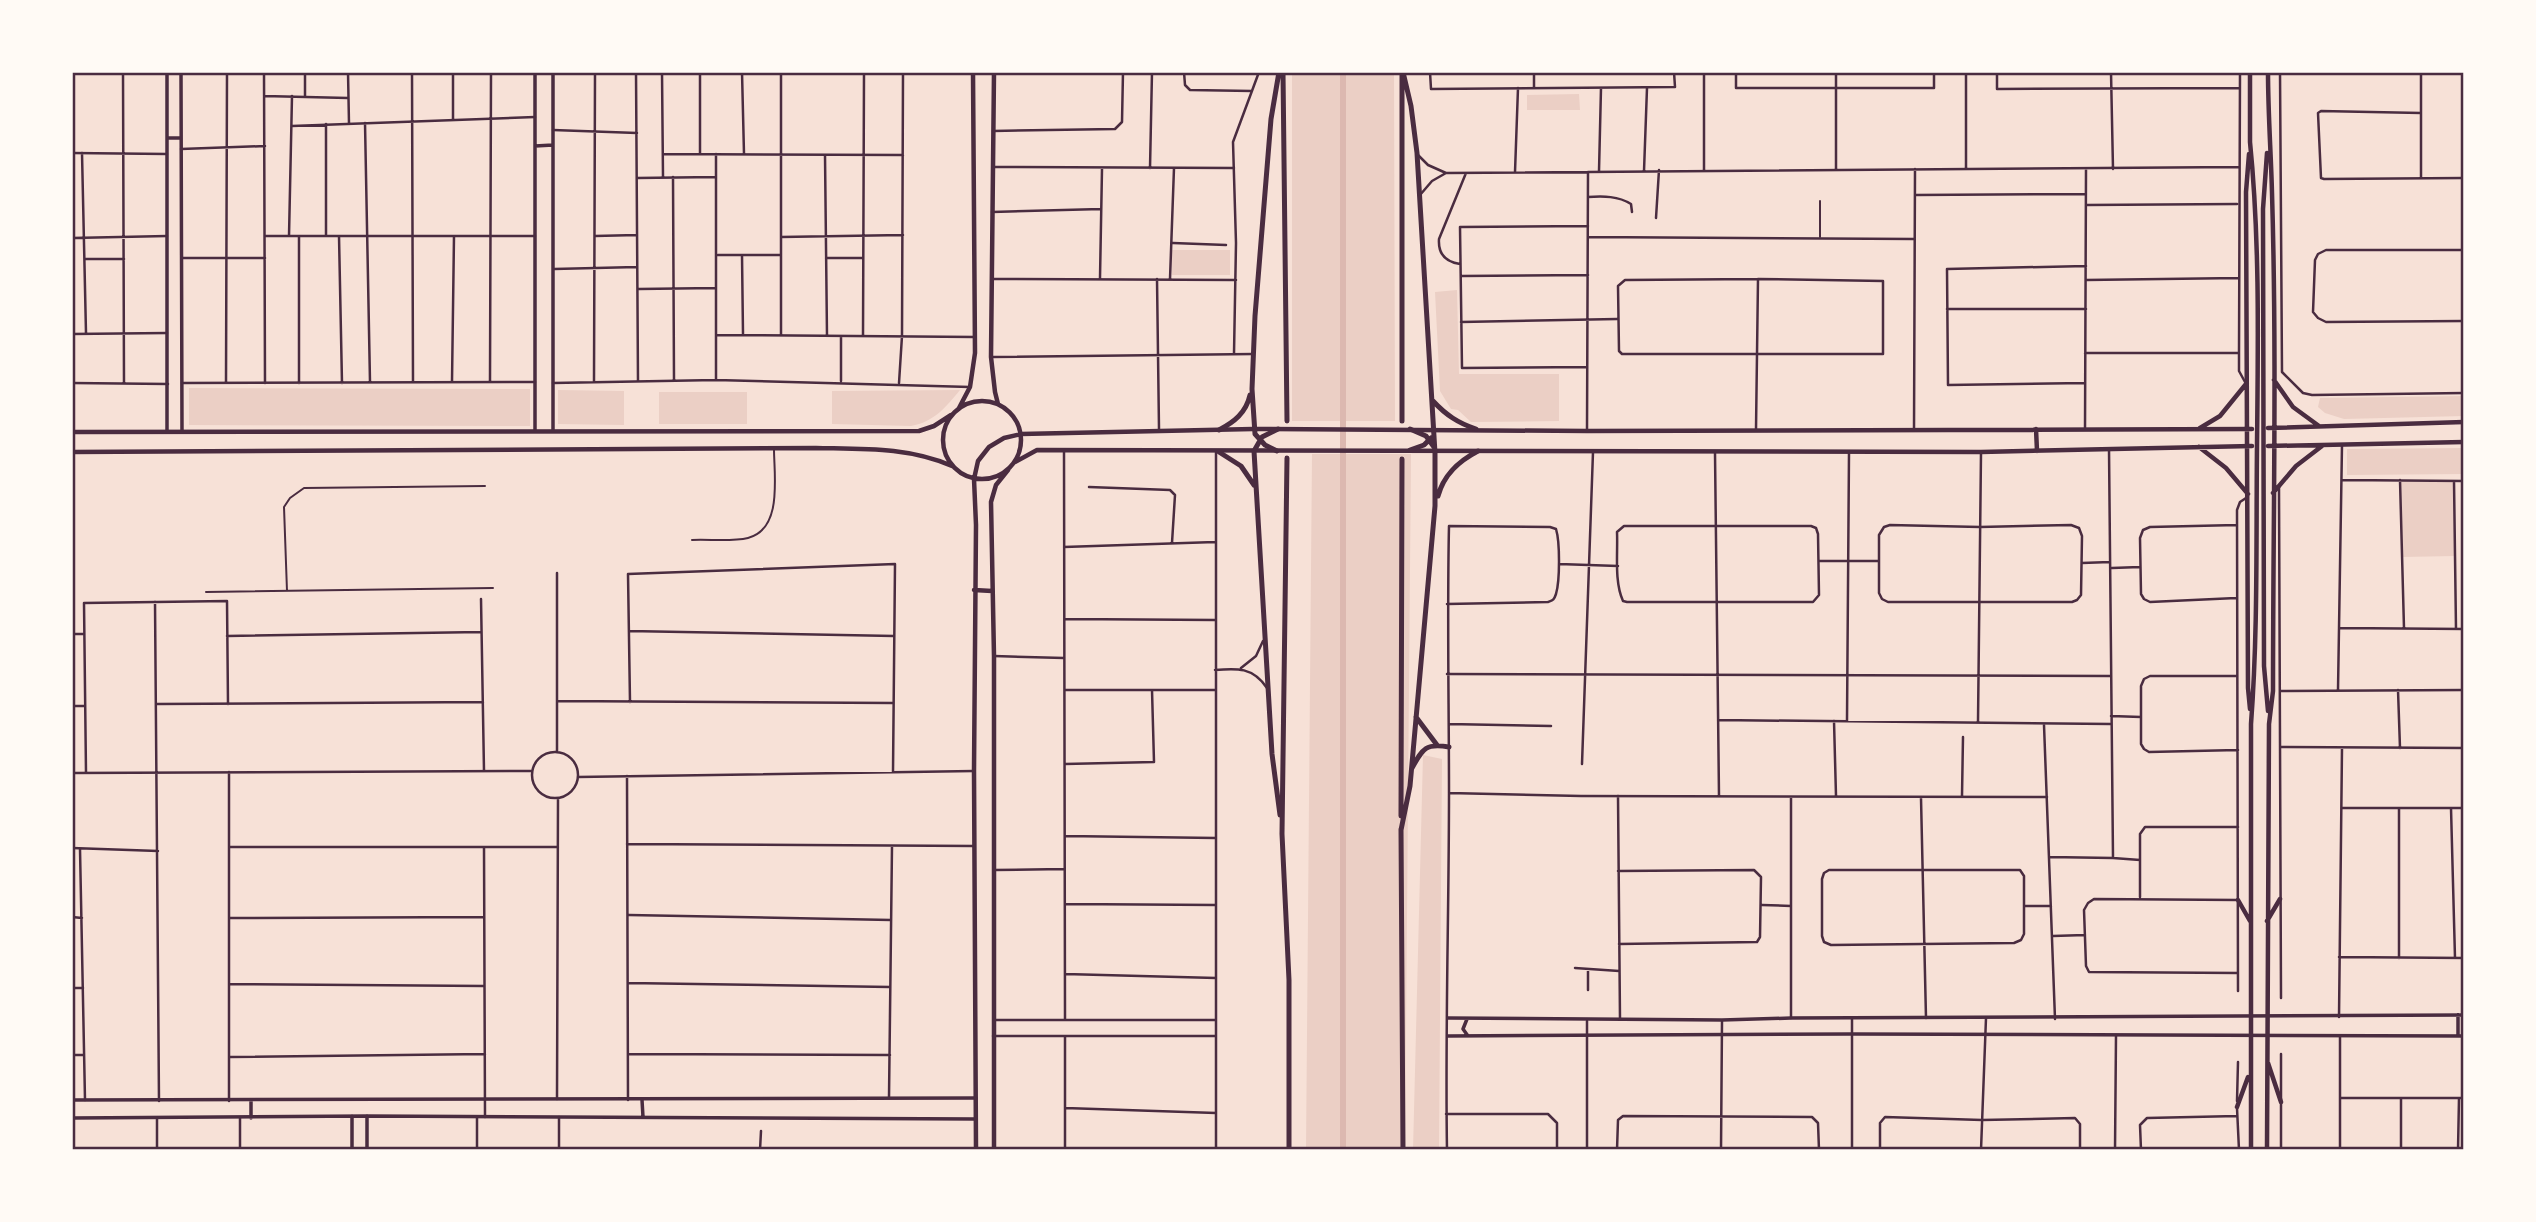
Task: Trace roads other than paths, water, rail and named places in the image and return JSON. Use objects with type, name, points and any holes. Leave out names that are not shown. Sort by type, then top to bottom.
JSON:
[{"type":"highway","points":[[1281,72],[1270,120],[1252,389],[1260,440],[1256,488],[1267,689],[1272,760],[1282,834]]},
{"type":"highway","points":[[1281,72],[1287,421]]},
{"type":"highway","points":[[1401,830],[1410,789],[1435,506],[1433,401],[1417,153],[1403,72]]},
{"type":"highway","points":[[1402,421],[1403,72]]},
{"type":"highway","points":[[1219,430],[1231,424],[1241,414],[1249,402],[1252,389]]},
{"type":"highway","points":[[1433,401],[1452,419],[1476,429]]},
{"type":"highway","points":[[1260,440],[1278,429]]},
{"type":"highway","points":[[1410,429],[1430,439]]},
{"type":"highway","points":[[1432,429],[1432,450]]},
{"type":"highway","points":[[1410,450],[1430,439]]},
{"type":"highway","points":[[1260,440],[1278,451]]},
{"type":"highway","points":[[1435,506],[1439,491],[1454,467],[1478,451]]},
{"type":"highway","points":[[1218,452],[1241,466],[1256,488]]},
{"type":"highway","points":[[1287,458],[1282,834],[1289,980],[1289,1150]]},
{"type":"highway","points":[[1402,458],[1403,1150]]},
{"type":"highway","points":[[1416,717],[1437,745]]},
{"type":"highway","points":[[1411,770],[1424,749],[1437,745],[1449,747]]},
{"type":"main road","points":[[72,432],[919,431],[934,426],[958,408],[970,387],[975,353],[973,72]]},
{"type":"main road","points":[[994,72],[991,357],[998,404]]},
{"type":"main road","points":[[2250,72],[2257,371],[2255,666],[2251,724],[2251,1150]]},
{"type":"main road","points":[[2267,1150],[2269,724],[2264,666],[2263,209],[2268,135],[2268,72]]},
{"type":"main road","points":[[2268,135],[2272,192],[2273,379],[2273,691],[2269,724]]},
{"type":"main road","points":[[2250,142],[2246,192],[2248,688],[2251,724]]},
{"type":"main road","points":[[2273,379],[2292,407],[2319,426]]},
{"type":"main road","points":[[2199,428],[2220,416],[2247,383]]},
{"type":"main road","points":[[958,408],[978,401],[998,404],[1009,411],[1021,434],[1015,462]]},
{"type":"main road","points":[[951,415],[945,427],[943,441],[945,454],[952,466]]},
{"type":"main road","points":[[2271,428],[2464,422]]},
{"type":"main road","points":[[976,1150],[974,478],[978,461],[989,447],[1004,438],[1021,434],[1257,429],[2249,429]]},
{"type":"main road","points":[[2036,429],[2037,451]]},
{"type":"main road","points":[[2271,446],[2464,442]]},
{"type":"main road","points":[[2273,494],[2297,466],[2312,452],[2325,445]]},
{"type":"main road","points":[[994,1150],[992,494],[1015,462],[1037,450],[1981,452],[2249,446]]},
{"type":"main road","points":[[2199,447],[2226,468],[2249,496]]},
{"type":"main road","points":[[72,452],[886,449],[925,455],[974,478],[986,479],[1008,470]]},
{"type":"main road","points":[[974,590],[992,591]]},
{"type":"main road","points":[[2266,922],[2280,899]]},
{"type":"main road","points":[[2238,900],[2251,924]]},
{"type":"main road","points":[[2267,1059],[2281,1102]]},
{"type":"main road","points":[[2237,1107],[2250,1073]]},
{"type":"street","points":[[123,72],[124,383]]},
{"type":"street","points":[[167,72],[167,430]]},
{"type":"street","points":[[181,72],[182,430]]},
{"type":"street","points":[[226,383],[227,72]]},
{"type":"street","points":[[264,72],[265,383]]},
{"type":"street","points":[[304,97],[305,72]]},
{"type":"street","points":[[348,72],[349,124]]},
{"type":"street","points":[[412,72],[413,382]]},
{"type":"street","points":[[453,72],[453,120]]},
{"type":"street","points":[[490,382],[491,72]]},
{"type":"street","points":[[535,72],[535,432]]},
{"type":"street","points":[[553,72],[553,431]]},
{"type":"street","points":[[594,382],[595,72]]},
{"type":"street","points":[[636,72],[638,381]]},
{"type":"street","points":[[662,72],[663,177]]},
{"type":"street","points":[[700,72],[700,154]]},
{"type":"street","points":[[742,72],[744,154]]},
{"type":"street","points":[[781,72],[781,335]]},
{"type":"street","points":[[863,336],[864,72]]},
{"type":"street","points":[[899,383],[902,336],[903,72]]},
{"type":"street","points":[[993,131],[1115,129],[1122,122],[1123,72]]},
{"type":"street","points":[[1150,168],[1153,72]]},
{"type":"street","points":[[1184,72],[1185,85],[1190,90],[1252,91]]},
{"type":"street","points":[[1234,354],[1234,137],[1259,72]]},
{"type":"street","points":[[1430,72],[1431,89],[1675,87],[1675,72]]},
{"type":"street","points":[[1534,72],[1534,88]]},
{"type":"street","points":[[1704,72],[1704,170]]},
{"type":"street","points":[[1736,72],[1736,88],[1836,89],[1934,88],[1934,72]]},
{"type":"street","points":[[1836,72],[1836,169]]},
{"type":"street","points":[[1966,72],[1966,169]]},
{"type":"street","points":[[1997,72],[1997,89],[2240,88]]},
{"type":"street","points":[[2111,72],[2113,169]]},
{"type":"street","points":[[2240,72],[2239,371],[2247,383]]},
{"type":"street","points":[[2280,72],[2282,372],[2303,393],[2312,396],[2464,393]]},
{"type":"street","points":[[2421,72],[2421,178]]},
{"type":"street","points":[[1515,172],[1518,88]]},
{"type":"street","points":[[1599,171],[1601,88]]},
{"type":"street","points":[[1644,170],[1647,88]]},
{"type":"street","points":[[264,96],[348,98]]},
{"type":"street","points":[[289,236],[292,96]]},
{"type":"street","points":[[2421,113],[2321,111],[2316,116],[2319,174],[2324,180],[2464,178]]},
{"type":"street","points":[[292,126],[535,117]]},
{"type":"street","points":[[365,123],[370,382]]},
{"type":"street","points":[[326,124],[326,236]]},
{"type":"street","points":[[553,130],[637,133]]},
{"type":"street","points":[[167,138],[181,138]]},
{"type":"street","points":[[181,149],[264,145]]},
{"type":"street","points":[[535,146],[553,145]]},
{"type":"street","points":[[72,153],[167,154]]},
{"type":"street","points":[[82,153],[86,334]]},
{"type":"street","points":[[1417,153],[1428,165],[1446,173],[2239,167]]},
{"type":"street","points":[[663,154],[903,155]]},
{"type":"street","points":[[716,154],[716,380]]},
{"type":"street","points":[[825,155],[827,336]]},
{"type":"street","points":[[994,167],[1234,169]]},
{"type":"street","points":[[1100,278],[1102,168]]},
{"type":"street","points":[[1170,279],[1174,168]]},
{"type":"street","points":[[1914,430],[1915,169]]},
{"type":"street","points":[[2085,429],[2086,169]]},
{"type":"street","points":[[1657,218],[1659,170]]},
{"type":"street","points":[[1587,431],[1588,171]]},
{"type":"street","points":[[1460,264],[1450,262],[1444,257],[1439,247],[1439,239],[1466,172]]},
{"type":"street","points":[[1419,197],[1432,181],[1446,173]]},
{"type":"street","points":[[637,177],[716,177]]},
{"type":"street","points":[[673,177],[674,381]]},
{"type":"street","points":[[1915,195],[2086,194]]},
{"type":"street","points":[[1588,197],[1610,196],[1628,201],[1632,212]]},
{"type":"street","points":[[2086,205],[2238,204]]},
{"type":"street","points":[[992,212],[1101,209]]},
{"type":"street","points":[[1587,367],[1462,368],[1460,227],[1588,226]]},
{"type":"street","points":[[595,236],[637,235]]},
{"type":"street","points":[[781,237],[902,235]]},
{"type":"street","points":[[72,238],[167,236]]},
{"type":"street","points":[[265,236],[535,236]]},
{"type":"street","points":[[299,236],[299,383]]},
{"type":"street","points":[[339,236],[342,383]]},
{"type":"street","points":[[452,382],[454,236]]},
{"type":"street","points":[[1588,237],[1914,239]]},
{"type":"street","points":[[1172,243],[1226,244]]},
{"type":"street","points":[[2464,250],[2326,250],[2318,254],[2315,260],[2314,312],[2326,322],[2464,321]]},
{"type":"street","points":[[742,255],[743,334]]},
{"type":"street","points":[[716,256],[781,255]]},
{"type":"street","points":[[182,258],[265,258]]},
{"type":"street","points":[[826,258],[863,258]]},
{"type":"street","points":[[85,259],[124,259]]},
{"type":"street","points":[[554,268],[638,267]]},
{"type":"street","points":[[2085,383],[1948,385],[1947,269],[2086,267]]},
{"type":"street","points":[[1461,276],[1588,275]]},
{"type":"street","points":[[2086,280],[2239,278]]},
{"type":"street","points":[[992,279],[1236,280]]},
{"type":"street","points":[[1157,279],[1159,433]]},
{"type":"street","points":[[1756,429],[1758,279]]},
{"type":"street","points":[[1625,280],[1883,281],[1883,354],[1622,354],[1617,346],[1618,319],[1618,286],[1625,280]]},
{"type":"street","points":[[638,289],[716,288]]},
{"type":"street","points":[[1947,309],[2086,309]]},
{"type":"street","points":[[1461,322],[1618,319]]},
{"type":"street","points":[[72,334],[167,333]]},
{"type":"street","points":[[716,335],[975,337]]},
{"type":"street","points":[[841,336],[841,382]]},
{"type":"street","points":[[2085,354],[2239,353]]},
{"type":"street","points":[[991,357],[1253,354]]},
{"type":"street","points":[[552,383],[716,380],[970,387]]},
{"type":"street","points":[[182,383],[535,382]]},
{"type":"street","points":[[72,383],[168,383]]},
{"type":"street","points":[[2338,690],[2342,443]]},
{"type":"street","points":[[2109,449],[2113,858]]},
{"type":"street","points":[[1064,450],[1065,1020]]},
{"type":"street","points":[[1582,764],[1593,451]]},
{"type":"street","points":[[1715,451],[1719,796]]},
{"type":"street","points":[[1216,1150],[1215,542],[1218,452]]},
{"type":"street","points":[[1847,721],[1849,452]]},
{"type":"street","points":[[1978,722],[1981,452]]},
{"type":"street","points":[[2341,480],[2464,481]]},
{"type":"street","points":[[2400,480],[2404,628]]},
{"type":"street","points":[[2454,481],[2456,629]]},
{"type":"street","points":[[1089,487],[1170,490],[1175,495],[1172,544]]},
{"type":"street","points":[[2279,487],[2281,998]]},
{"type":"street","points":[[2238,991],[2238,504],[2249,496]]},
{"type":"street","points":[[1891,525],[2071,525],[2079,528],[2082,536],[2081,595],[2072,602],[1888,602],[1882,599],[1879,593],[1879,561],[1879,535],[1884,527],[1891,525]]},
{"type":"street","points":[[2238,525],[2150,527],[2143,530],[2140,538],[2141,594],[2144,599],[2150,602],[2238,598]]},
{"type":"street","points":[[1447,604],[1553,600],[1556,595],[1558,564],[1556,529],[1449,526],[1447,604],[1447,1150]]},
{"type":"street","points":[[1624,526],[1811,526],[1816,528],[1818,534],[1819,561],[1819,595],[1813,602],[1623,601],[1620,594],[1617,532],[1624,526]]},
{"type":"street","points":[[1064,547],[1215,542]]},
{"type":"street","points":[[1819,561],[1879,561]]},
{"type":"street","points":[[2082,563],[2110,562]]},
{"type":"street","points":[[630,702],[628,574],[895,564],[893,772]]},
{"type":"street","points":[[1558,564],[1618,566]]},
{"type":"street","points":[[2110,568],[2140,567]]},
{"type":"street","points":[[557,573],[557,751]]},
{"type":"street","points":[[481,598],[484,771]]},
{"type":"street","points":[[86,773],[83,603],[227,601],[228,704]]},
{"type":"street","points":[[155,602],[159,1101]]},
{"type":"street","points":[[1064,619],[1215,620]]},
{"type":"street","points":[[2339,628],[2464,629]]},
{"type":"street","points":[[629,631],[894,636]]},
{"type":"street","points":[[227,636],[481,632]]},
{"type":"street","points":[[72,634],[84,634]]},
{"type":"street","points":[[1241,668],[1256,656],[1264,639]]},
{"type":"street","points":[[994,656],[1064,658]]},
{"type":"street","points":[[1215,670],[1241,668],[1256,675],[1267,689]]},
{"type":"street","points":[[1447,674],[2111,676]]},
{"type":"street","points":[[2238,676],[2150,676],[2144,679],[2141,686],[2141,744],[2144,749],[2149,752],[2238,750]]},
{"type":"street","points":[[1064,690],[1215,690]]},
{"type":"street","points":[[1064,764],[1154,762],[1152,690]]},
{"type":"street","points":[[2398,690],[2400,748]]},
{"type":"street","points":[[2280,691],[2464,690]]},
{"type":"street","points":[[557,701],[894,703]]},
{"type":"street","points":[[156,704],[482,702]]},
{"type":"street","points":[[72,706],[85,706]]},
{"type":"street","points":[[2111,716],[2141,717]]},
{"type":"street","points":[[1718,720],[2111,724]]},
{"type":"street","points":[[1834,721],[1836,796]]},
{"type":"street","points":[[2044,723],[2055,1018]]},
{"type":"street","points":[[1449,724],[1551,726]]},
{"type":"street","points":[[1962,796],[1963,737]]},
{"type":"street","points":[[2280,747],[2464,748]]},
{"type":"street","points":[[2339,1017],[2342,748]]},
{"type":"street","points":[[557,751],[575,762],[578,776],[572,791],[558,798],[544,796],[538,791],[534,785],[532,771],[543,754],[557,751]]},
{"type":"street","points":[[72,773],[532,771]]},
{"type":"street","points":[[578,776],[974,771]]},
{"type":"street","points":[[229,772],[229,1101]]},
{"type":"street","points":[[627,776],[628,1100]]},
{"type":"street","points":[[1449,793],[2047,797]]},
{"type":"street","points":[[1618,796],[1620,1019]]},
{"type":"street","points":[[1791,796],[1791,1018]]},
{"type":"street","points":[[1921,796],[1926,1018]]},
{"type":"street","points":[[557,1099],[558,798]]},
{"type":"street","points":[[2341,808],[2464,808]]},
{"type":"street","points":[[2399,808],[2399,958]]},
{"type":"street","points":[[2451,808],[2455,958]]},
{"type":"street","points":[[2140,898],[2140,834],[2145,827],[2238,827]]},
{"type":"street","points":[[1064,836],[1216,838]]},
{"type":"street","points":[[628,844],[974,846]]},
{"type":"street","points":[[889,1098],[892,845]]},
{"type":"street","points":[[230,847],[558,847]]},
{"type":"street","points":[[484,847],[485,1117]]},
{"type":"street","points":[[72,849],[158,851]]},
{"type":"street","points":[[80,849],[85,1100]]},
{"type":"street","points":[[2049,857],[2140,860]]},
{"type":"street","points":[[993,870],[1064,869]]},
{"type":"street","points":[[1618,871],[1754,870],[1761,877],[1762,905],[1760,937],[1751,944],[1619,943]]},
{"type":"street","points":[[1829,870],[2020,870],[2024,876],[2024,906],[2024,934],[2021,940],[2014,943],[1831,945],[1824,942],[1822,936],[1824,873],[1829,870]]},
{"type":"street","points":[[2238,900],[2094,900],[2088,903],[2084,910],[2086,966],[2089,972],[2238,973]]},
{"type":"street","points":[[1064,904],[1216,905]]},
{"type":"street","points":[[1762,905],[1791,906]]},
{"type":"street","points":[[2024,906],[2051,906]]},
{"type":"street","points":[[628,915],[891,920]]},
{"type":"street","points":[[230,918],[484,917]]},
{"type":"street","points":[[72,918],[82,918]]},
{"type":"street","points":[[2052,936],[2085,935]]},
{"type":"street","points":[[2339,957],[2464,958]]},
{"type":"street","points":[[1574,968],[1619,971]]},
{"type":"street","points":[[1588,969],[1588,990]]},
{"type":"street","points":[[1064,974],[1216,978]]},
{"type":"street","points":[[230,984],[484,986]]},
{"type":"street","points":[[628,984],[890,987]]},
{"type":"street","points":[[72,988],[83,988]]},
{"type":"street","points":[[2458,1015],[2458,1036]]},
{"type":"street","points":[[1448,1018],[1722,1020],[2464,1015]]},
{"type":"street","points":[[1469,1018],[1463,1029],[1469,1037]]},
{"type":"street","points":[[1852,1018],[1852,1150]]},
{"type":"street","points":[[1981,1150],[1986,1018]]},
{"type":"street","points":[[1587,1019],[1587,1150]]},
{"type":"street","points":[[994,1020],[1216,1020]]},
{"type":"street","points":[[1721,1150],[1722,1020]]},
{"type":"street","points":[[2115,1150],[2116,1034]]},
{"type":"street","points":[[993,1036],[1216,1036]]},
{"type":"street","points":[[1065,1036],[1065,1150]]},
{"type":"street","points":[[1448,1036],[2464,1036]]},
{"type":"street","points":[[2340,1036],[2340,1150]]},
{"type":"street","points":[[230,1057],[485,1054]]},
{"type":"street","points":[[628,1054],[890,1055]]},
{"type":"street","points":[[2281,1054],[2281,1150]]},
{"type":"street","points":[[72,1055],[84,1055]]},
{"type":"street","points":[[2238,1062],[2239,1150]]},
{"type":"street","points":[[72,1100],[976,1098]]},
{"type":"street","points":[[2340,1098],[2464,1098]]},
{"type":"street","points":[[2401,1098],[2401,1150]]},
{"type":"street","points":[[2458,1150],[2459,1098]]},
{"type":"street","points":[[642,1100],[643,1117]]},
{"type":"street","points":[[251,1101],[251,1118]]},
{"type":"street","points":[[1065,1108],[1216,1113]]},
{"type":"street","points":[[1446,1114],[1548,1114],[1557,1123],[1557,1150]]},
{"type":"street","points":[[352,1116],[352,1150]]},
{"type":"street","points":[[72,1118],[367,1116],[976,1119]]},
{"type":"street","points":[[367,1116],[367,1150]]},
{"type":"street","points":[[1617,1150],[1616,1126],[1623,1116],[1812,1117],[1818,1123],[1819,1150]]},
{"type":"street","points":[[2140,1150],[2140,1125],[2147,1118],[2237,1116]]},
{"type":"street","points":[[477,1117],[477,1150]]},
{"type":"street","points":[[559,1117],[559,1150]]},
{"type":"street","points":[[1880,1150],[1880,1123],[1885,1117],[1982,1120],[2075,1118],[2080,1124],[2080,1150]]},
{"type":"street","points":[[156,1150],[157,1118]]},
{"type":"street","points":[[240,1118],[240,1150]]},
{"type":"street","points":[[760,1150],[761,1131]]},
{"type":"lane","points":[[1820,201],[1820,238]]},
{"type":"lane","points":[[692,540],[748,538],[760,532],[771,517],[774,501],[774,448]]},
{"type":"lane","points":[[286,591],[284,507],[290,498],[304,488],[485,486]]},
{"type":"lane","points":[[206,592],[493,588]]},
{"type":"waterway","points":[[1343,72],[1343,1150]]}]
